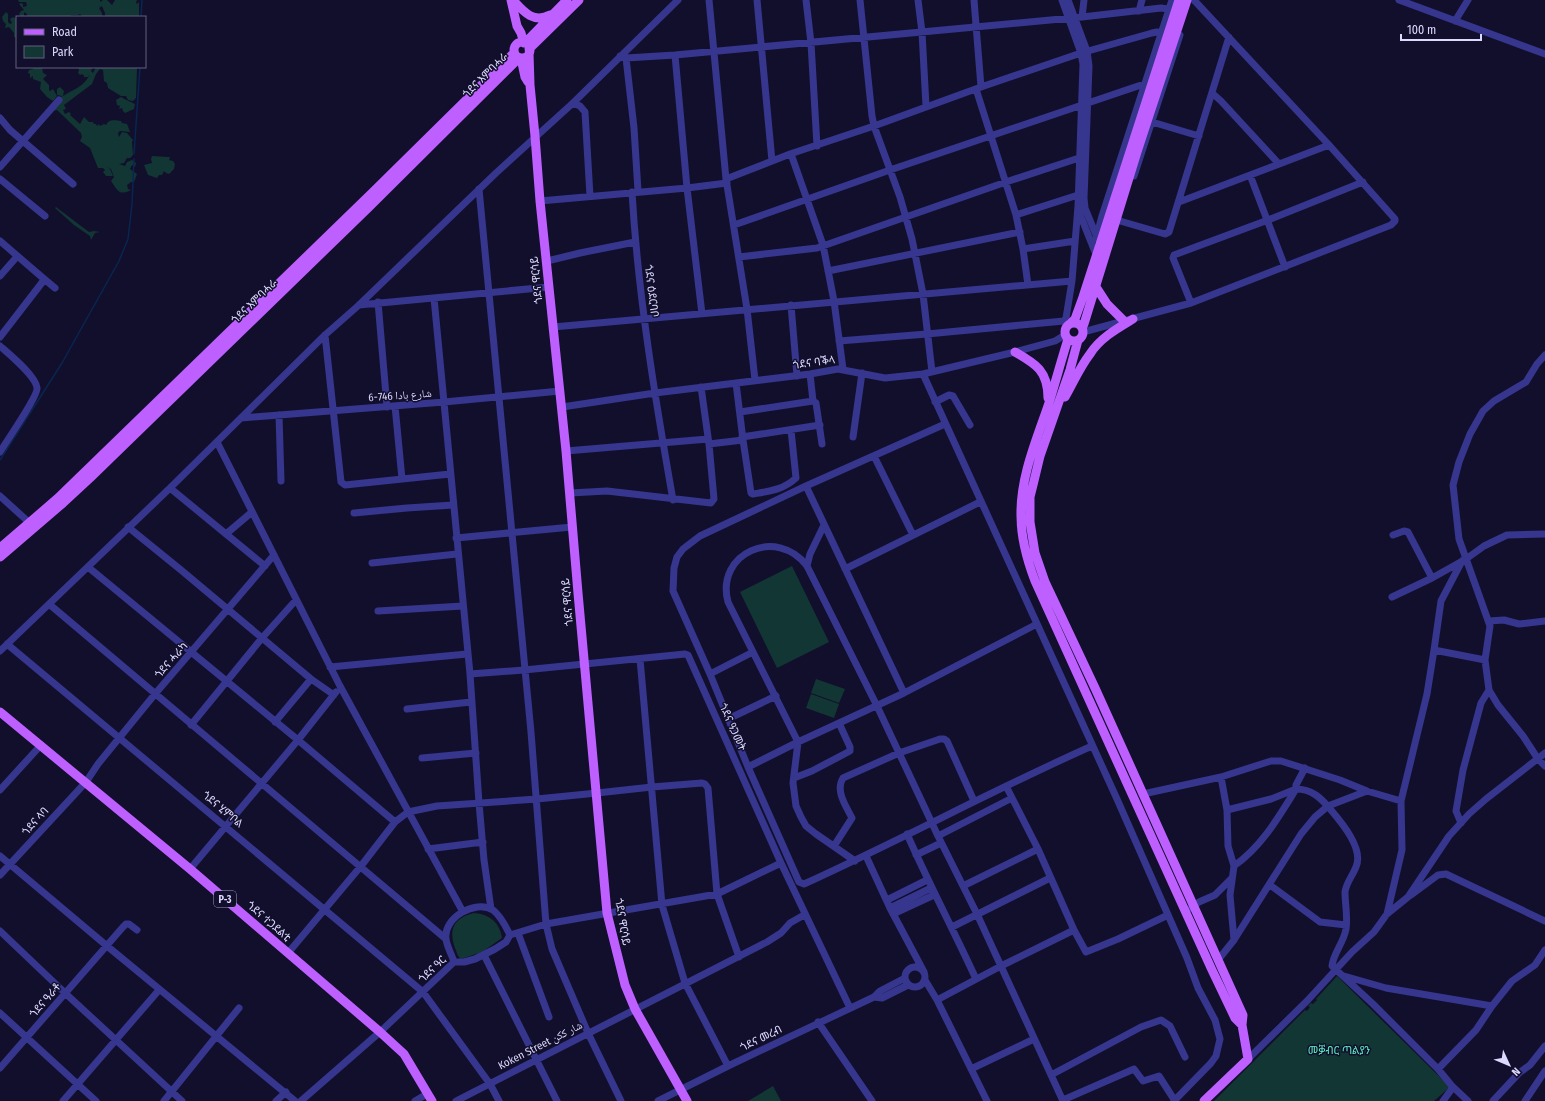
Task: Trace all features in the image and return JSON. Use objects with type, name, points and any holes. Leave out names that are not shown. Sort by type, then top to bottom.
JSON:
[{"type":"main road","points":[[512,0],[531,17],[542,18],[556,11]]},
{"type":"main road","name":"ጎደና ዋርሳይ","points":[[512,0],[517,26],[521,33],[522,50],[530,66],[528,81],[535,136],[540,201],[562,407],[607,913],[625,985],[635,1008],[687,1101]]},
{"type":"main road","points":[[522,50],[567,0]]},
{"type":"main road","points":[[522,50],[579,0]]},
{"type":"main road","points":[[1179,0],[1164,33],[1077,315],[1065,329],[1067,337],[1024,484],[1021,515],[1024,544],[1035,581],[1119,754],[1143,794],[1228,1004],[1235,1018],[1242,1026]]},
{"type":"main road","points":[[1187,0],[1117,223],[1098,248],[1102,267],[1040,456],[1030,497],[1030,522],[1035,553],[1045,582],[1119,754],[1189,909],[1218,960],[1243,1015],[1242,1026],[1248,1059],[1204,1101]]},
{"type":"main road","name":"ጎደና እምባሓራ","points":[[0,548],[32,525],[84,483],[368,208],[505,72],[522,50]]},
{"type":"main road","name":"ጎደና እምባሓራ","points":[[0,556],[522,50]]},
{"type":"main road","points":[[505,72],[512,69],[517,70],[528,81]]},
{"type":"main road","points":[[1057,408],[1091,351],[1108,335],[1129,320],[1107,304],[1096,287]]},
{"type":"main road","points":[[1071,323],[1079,324],[1081,333]]},
{"type":"main road","points":[[1067,337],[1072,341],[1081,333]]},
{"type":"main road","points":[[1015,352],[1034,363],[1041,371],[1048,395],[1048,406]]},
{"type":"main road","name":"ጎደና ተጋደልቲ","points":[[0,712],[190,869],[380,1032],[404,1054],[430,1097]]},
{"type":"street","points":[[0,651],[479,189],[535,136],[623,57],[678,0]]},
{"type":"street","points":[[709,0],[726,181],[747,309],[756,380]]},
{"type":"street","points":[[757,0],[772,161]]},
{"type":"street","points":[[806,0],[811,42],[816,146]]},
{"type":"street","points":[[860,0],[872,116],[874,126],[906,217],[915,255],[923,294],[932,372]]},
{"type":"street","points":[[918,0],[922,32],[926,106]]},
{"type":"street","points":[[974,0],[977,28],[979,88],[990,137],[1016,215],[1028,285]]},
{"type":"street","points":[[1062,0],[1075,18]]},
{"type":"street","points":[[1068,0],[1075,18],[1084,52],[1084,198],[1098,248]]},
{"type":"street","points":[[1075,18],[1084,0]]},
{"type":"street","points":[[1139,11],[1142,0]]},
{"type":"street","points":[[1098,248],[1102,216],[1144,84],[1164,33],[1168,9],[1172,0]]},
{"type":"street","points":[[1191,0],[1152,122],[1117,223],[1167,234],[1179,202],[1229,37]]},
{"type":"street","points":[[1081,333],[1191,303],[1394,224],[1394,219],[1363,182],[1194,0]]},
{"type":"street","points":[[1398,0],[1545,54]]},
{"type":"street","points":[[1455,21],[1468,0]]},
{"type":"street","points":[[623,57],[675,55],[761,46],[977,28],[1160,8],[1168,9]]},
{"type":"street","points":[[540,201],[687,188],[726,181],[791,154],[1084,52],[1152,33],[1164,33]]},
{"type":"street","points":[[675,55],[687,188],[702,314]]},
{"type":"street","name":"ጎደና ዕደርባቦ","points":[[623,57],[634,128],[635,242],[644,319],[673,500]]},
{"type":"street","points":[[734,225],[890,170],[1144,84]]},
{"type":"street","points":[[1212,93],[1279,164]]},
{"type":"street","points":[[0,167],[59,100]]},
{"type":"street","points":[[573,103],[580,106],[585,112],[590,196]]},
{"type":"street","points":[[839,341],[1062,322],[1066,318],[1072,281],[1085,104]]},
{"type":"street","points":[[0,118],[73,184]]},
{"type":"street","points":[[1152,122],[1199,136]]},
{"type":"street","points":[[1179,202],[1329,145]]},
{"type":"street","points":[[791,154],[823,245],[834,301],[842,369]]},
{"type":"street","points":[[739,256],[816,248],[1080,158]]},
{"type":"street","points":[[1250,175],[1285,267]]},
{"type":"street","points":[[0,179],[45,216]]},
{"type":"street","points":[[1191,303],[1173,258],[1174,255],[1268,220],[1363,182]]},
{"type":"street","points":[[479,189],[500,397],[511,532],[537,799],[546,924],[552,949],[588,1033],[621,1101]]},
{"type":"street","points":[[1016,215],[1078,195]]},
{"type":"street","points":[[1078,206],[1098,248]]},
{"type":"street","points":[[1088,216],[1095,220],[1102,216]]},
{"type":"street","points":[[828,272],[1020,232]]},
{"type":"street","points":[[0,241],[55,288]]},
{"type":"street","points":[[1023,249],[1075,241]]},
{"type":"street","points":[[547,261],[635,242]]},
{"type":"street","points":[[0,276],[14,260]]},
{"type":"street","points":[[0,337],[44,282],[43,278]]},
{"type":"street","points":[[553,327],[1072,281]]},
{"type":"street","points":[[359,304],[549,287]]},
{"type":"street","points":[[434,298],[457,554],[470,674],[479,803],[491,909]]},
{"type":"street","points":[[378,302],[387,406]]},
{"type":"street","points":[[791,305],[797,376]]},
{"type":"street","points":[[325,336],[332,411],[341,482],[345,485],[450,474]]},
{"type":"street","name":"ጎደና ባቕላ","points":[[562,407],[656,393],[842,369],[884,378],[923,374],[1015,352],[1067,337]]},
{"type":"street","points":[[0,346],[23,368],[37,387],[37,391],[29,406],[0,452]]},
{"type":"street","points":[[1545,355],[1537,364],[1526,382],[1497,399],[1483,411],[1467,441],[1459,462],[1453,485],[1456,527],[1464,560],[1489,621],[1490,631],[1484,660],[1489,690],[1498,705],[1523,736],[1538,759],[1545,766]]},
{"type":"street","points":[[853,437],[862,373]]},
{"type":"street","points":[[810,374],[813,400],[816,403],[822,444]]},
{"type":"street","points":[[855,861],[811,830],[801,817],[795,801],[794,778],[798,742],[728,602],[726,594],[727,582],[733,565],[742,555],[757,548],[773,546],[793,552],[798,555],[807,566],[877,706],[977,914],[1063,1101],[1134,1069],[1143,1081],[1159,1076],[1174,1101],[1212,1063],[1218,1049],[1220,1039],[1215,1020],[1198,988],[1168,915],[923,374]]},
{"type":"street","points":[[736,383],[742,438],[751,493],[753,494],[776,490],[790,483],[796,476],[791,430]]},
{"type":"street","points":[[570,493],[607,491],[710,504],[713,502],[714,499],[708,441],[701,387]]},
{"type":"street","name":"شارع بادا 746-6","points":[[241,418],[560,391]]},
{"type":"street","points":[[935,402],[949,395],[953,396],[970,425]]},
{"type":"street","points":[[740,412],[813,400]]},
{"type":"street","points":[[395,406],[402,479]]},
{"type":"street","points":[[279,415],[281,481]]},
{"type":"street","points":[[945,424],[806,486],[700,536],[683,549],[677,557],[672,578],[673,591],[799,882],[804,884],[866,856],[974,801],[1092,746]]},
{"type":"street","points":[[566,451],[742,438],[820,426]]},
{"type":"street","points":[[217,442],[330,667],[463,912]]},
{"type":"street","points":[[874,456],[913,535]]},
{"type":"street","points":[[806,486],[904,693]]},
{"type":"street","points":[[170,488],[265,566]]},
{"type":"street","points":[[0,496],[32,525]]},
{"type":"street","points":[[845,569],[980,502]]},
{"type":"street","points":[[354,513],[453,505]]},
{"type":"street","points":[[226,534],[252,512]]},
{"type":"street","points":[[807,566],[812,549],[824,525]]},
{"type":"street","points":[[128,527],[229,609],[311,679],[334,695]]},
{"type":"street","points":[[456,538],[572,527]]},
{"type":"street","points":[[1393,535],[1404,531],[1408,532],[1432,578]]},
{"type":"street","points":[[1392,597],[1432,578],[1464,560],[1484,546],[1507,535],[1545,534]]},
{"type":"street","points":[[372,563],[457,554]]},
{"type":"street","name":"ጎደና ሓራካ","points":[[86,782],[91,773],[155,694],[193,652],[274,555]]},
{"type":"street","points":[[1386,914],[1402,850],[1401,801],[1427,694],[1440,601],[1464,560]]},
{"type":"street","points":[[88,567],[193,652],[395,822]]},
{"type":"street","points":[[191,725],[262,638],[296,600]]},
{"type":"street","points":[[49,604],[446,938]]},
{"type":"street","points":[[378,611],[462,606]]},
{"type":"street","points":[[1489,621],[1504,620],[1519,624],[1545,621]]},
{"type":"street","points":[[748,767],[904,693],[1037,624]]},
{"type":"street","name":"ጎደና ሂምቦል","points":[[7,644],[423,992],[490,1084],[499,1101]]},
{"type":"street","points":[[1434,650],[1484,660]]},
{"type":"street","points":[[710,674],[753,652]]},
{"type":"street","points":[[330,667],[467,654]]},
{"type":"street","name":"ጎደና ዓጋመት","points":[[470,674],[685,654],[690,658],[804,915],[850,1008]]},
{"type":"street","points":[[640,659],[662,904],[685,983],[728,1066]]},
{"type":"street","points":[[275,722],[311,679]]},
{"type":"street","points":[[190,869],[298,740],[340,686]]},
{"type":"street","points":[[1461,823],[1456,811],[1460,784],[1481,703],[1489,690]]},
{"type":"street","points":[[728,719],[776,696]]},
{"type":"street","points":[[407,709],[471,702]]},
{"type":"street","points":[[794,778],[812,771],[850,751],[850,747],[839,723]]},
{"type":"street","points":[[834,846],[852,818],[841,794],[841,780],[845,776],[899,753],[944,739],[947,741],[974,801]]},
{"type":"street","points":[[0,790],[41,745]]},
{"type":"street","points":[[422,758],[476,753]]},
{"type":"street","points":[[1408,897],[1438,852],[1461,823],[1482,802],[1545,753]]},
{"type":"street","points":[[1143,794],[1221,777],[1271,762],[1280,761],[1340,780],[1366,791],[1401,801]]},
{"type":"street","points":[[1234,866],[1244,858],[1268,833],[1281,816],[1296,789],[1296,785],[1305,768]]},
{"type":"street","points":[[1221,777],[1227,810],[1228,846],[1234,866],[1230,900],[1234,940]]},
{"type":"street","name":"ጎደና ላባ","points":[[0,876],[86,782]]},
{"type":"street","points":[[288,953],[361,866],[395,822],[408,812],[437,806],[597,794],[652,786],[702,783],[708,788],[717,894],[739,957]]},
{"type":"street","points":[[1006,786],[1038,849],[1050,878],[1085,951],[1088,953],[1168,915]]},
{"type":"street","points":[[1227,810],[1264,801],[1296,789],[1301,789],[1315,794],[1328,806],[1347,831],[1357,852],[1357,866],[1345,892],[1346,931],[1332,966],[1373,1004],[1468,1101]]},
{"type":"street","points":[[1218,960],[1234,940],[1301,834],[1315,817],[1328,806],[1366,791]]},
{"type":"street","points":[[916,855],[940,839],[1012,798]]},
{"type":"street","points":[[907,834],[927,880],[952,927],[976,979]]},
{"type":"street","points":[[428,849],[483,842]]},
{"type":"street","points":[[963,886],[1038,849]]},
{"type":"street","points":[[0,856],[159,990],[286,1092],[295,1101]]},
{"type":"street","points":[[866,856],[892,911],[924,972],[923,983]]},
{"type":"street","name":"ጎደና ዓር","points":[[302,1101],[380,1032],[454,962],[464,962],[484,955],[506,942],[514,934],[546,924],[717,894],[781,864]]},
{"type":"street","points":[[1248,1059],[1303,1006],[1352,952],[1374,932],[1386,914],[1438,875],[1446,874],[1545,921]]},
{"type":"street","points":[[952,927],[1050,878]]},
{"type":"street","points":[[1189,909],[1199,902],[1215,895],[1233,878]]},
{"type":"street","points":[[887,900],[927,880]]},
{"type":"street","points":[[1270,885],[1320,922],[1346,925]]},
{"type":"street","points":[[892,911],[933,891]]},
{"type":"street","points":[[454,962],[446,938],[447,929],[450,924],[455,917],[463,912],[474,908],[483,907],[491,909],[514,934],[549,1017]]},
{"type":"street","name":"Koken Street شار ككن","points":[[456,1101],[635,1008],[777,937],[790,923],[804,915]]},
{"type":"street","name":"ጎደና ዓራቶ","points":[[0,1068],[126,924],[129,924],[137,930]]},
{"type":"street","points":[[937,1000],[1000,966],[1074,930]]},
{"type":"street","points":[[0,931],[182,1101]]},
{"type":"street","points":[[1438,1069],[1476,1030],[1492,1006],[1512,981],[1535,964],[1545,950]]},
{"type":"street","points":[[913,952],[905,978],[908,985],[915,988],[923,983]]},
{"type":"street","points":[[484,955],[557,1101]]},
{"type":"street","points":[[909,969],[916,967],[924,972]]},
{"type":"street","points":[[1342,976],[1386,988],[1492,1006]]},
{"type":"street","name":"ጎደና መረብ","points":[[658,1101],[818,1022],[850,1008],[874,996],[880,990],[905,978]]},
{"type":"street","points":[[923,983],[933,992],[987,1101]]},
{"type":"street","points":[[892,984],[896,991]]},
{"type":"street","name":"ጎደና መረብ","points":[[874,996],[882,998],[908,985]]},
{"type":"street","points":[[63,1101],[159,990]]},
{"type":"street","points":[[164,1101],[239,1008]]},
{"type":"street","points":[[0,1013],[96,1101]]},
{"type":"street","points":[[1051,1075],[1141,1027],[1161,1020],[1170,1026],[1185,1057]]},
{"type":"street","points":[[818,1022],[872,1101]]},
{"type":"street","points":[[971,1069],[1034,1039]]},
{"type":"street","points":[[1493,1101],[1519,1073],[1530,1065],[1545,1046]]},
{"type":"street","points":[[1525,1101],[1545,1071]]},
{"type":"street","points":[[1443,1101],[1451,1090],[1452,1086]]},
{"type":"street","points":[[276,1101],[286,1092]]},
{"type":"street","points":[[415,1101],[430,1097]]},
{"type":"green space","points":[[18,0],[100,0],[100,2],[107,0],[112,5],[115,0],[137,0],[137,4],[139,2],[139,16],[105,16],[102,6],[99,8],[102,16],[82,16],[80,14],[70,16],[27,16],[24,12],[24,16],[20,16],[19,14],[24,10],[19,4],[23,4],[23,7],[27,6],[26,2],[19,2]]},
{"type":"green space","points":[[6,12],[8,14],[8,22],[10,24],[12,23],[10,19],[13,17],[16,18],[16,38],[14,37],[14,33],[9,27],[5,28],[6,24],[2,17]]},
{"type":"green space","points":[[42,68],[43,73],[47,75],[43,79],[49,85],[49,90],[50,91],[53,89],[57,96],[53,101],[40,89],[41,82],[33,79],[33,76],[30,78],[30,74],[28,73],[29,70]]},
{"type":"green space","points":[[78,68],[92,68],[91,71],[93,73],[96,68],[137,68],[136,98],[133,101],[128,100],[126,96],[121,96],[108,88],[107,83],[104,81],[103,70],[100,69],[92,84],[64,105],[66,109],[63,110],[65,114],[69,112],[71,114],[70,115],[80,124],[84,117],[89,122],[93,122],[97,126],[99,124],[100,126],[104,124],[106,125],[108,122],[113,120],[121,121],[122,123],[127,124],[130,132],[120,131],[118,133],[119,137],[122,132],[127,133],[133,140],[133,155],[130,158],[127,158],[124,163],[119,164],[125,166],[127,162],[132,160],[136,163],[135,167],[132,165],[130,169],[137,174],[134,182],[127,185],[128,189],[131,190],[127,192],[119,192],[117,190],[111,181],[114,177],[111,169],[106,167],[110,169],[113,176],[106,176],[103,172],[105,170],[103,168],[98,168],[90,148],[80,141],[82,137],[81,133],[57,110],[54,111],[62,96],[57,95],[57,89],[60,87],[64,91],[63,96],[79,87],[88,78],[90,74],[88,77],[84,77],[84,75],[80,75],[78,73]]},
{"type":"green space","points":[[121,97],[135,104],[134,109],[125,113],[122,108],[119,109],[120,106],[117,105],[116,100]]},
{"type":"green space","points":[[152,156],[170,157],[169,160],[173,161],[175,164],[174,169],[169,174],[164,171],[162,175],[159,175],[157,178],[148,175],[144,165],[152,163]]},
{"type":"green space","points":[[56,207],[89,232],[100,232],[95,233],[91,240],[90,236],[74,225],[55,208]]},
{"type":"green space","points":[[792,566],[829,642],[777,668],[740,592]]},
{"type":"green space","points":[[816,679],[845,689],[839,703],[811,693]]},
{"type":"green space","points":[[811,694],[839,704],[834,718],[806,708]]},
{"type":"green space","points":[[474,913],[485,915],[493,920],[499,928],[502,938],[482,952],[461,959],[453,941],[452,935],[454,925],[457,921],[467,915]]},
{"type":"green space","name":"መቓብር ጣልያን","points":[[1337,976],[1450,1087],[1434,1101],[1214,1101],[1305,1010],[1307,1011],[1310,1007],[1308,1006],[1317,1000],[1316,999]]},
{"type":"green space","points":[[773,1086],[781,1101],[748,1101]]},
{"type":"waterway","points":[[141,16],[142,0]]},
{"type":"waterway","points":[[134,154],[140,68]]},
{"type":"waterway","points":[[0,460],[62,363],[119,261],[128,239],[132,204],[134,159]]}]
